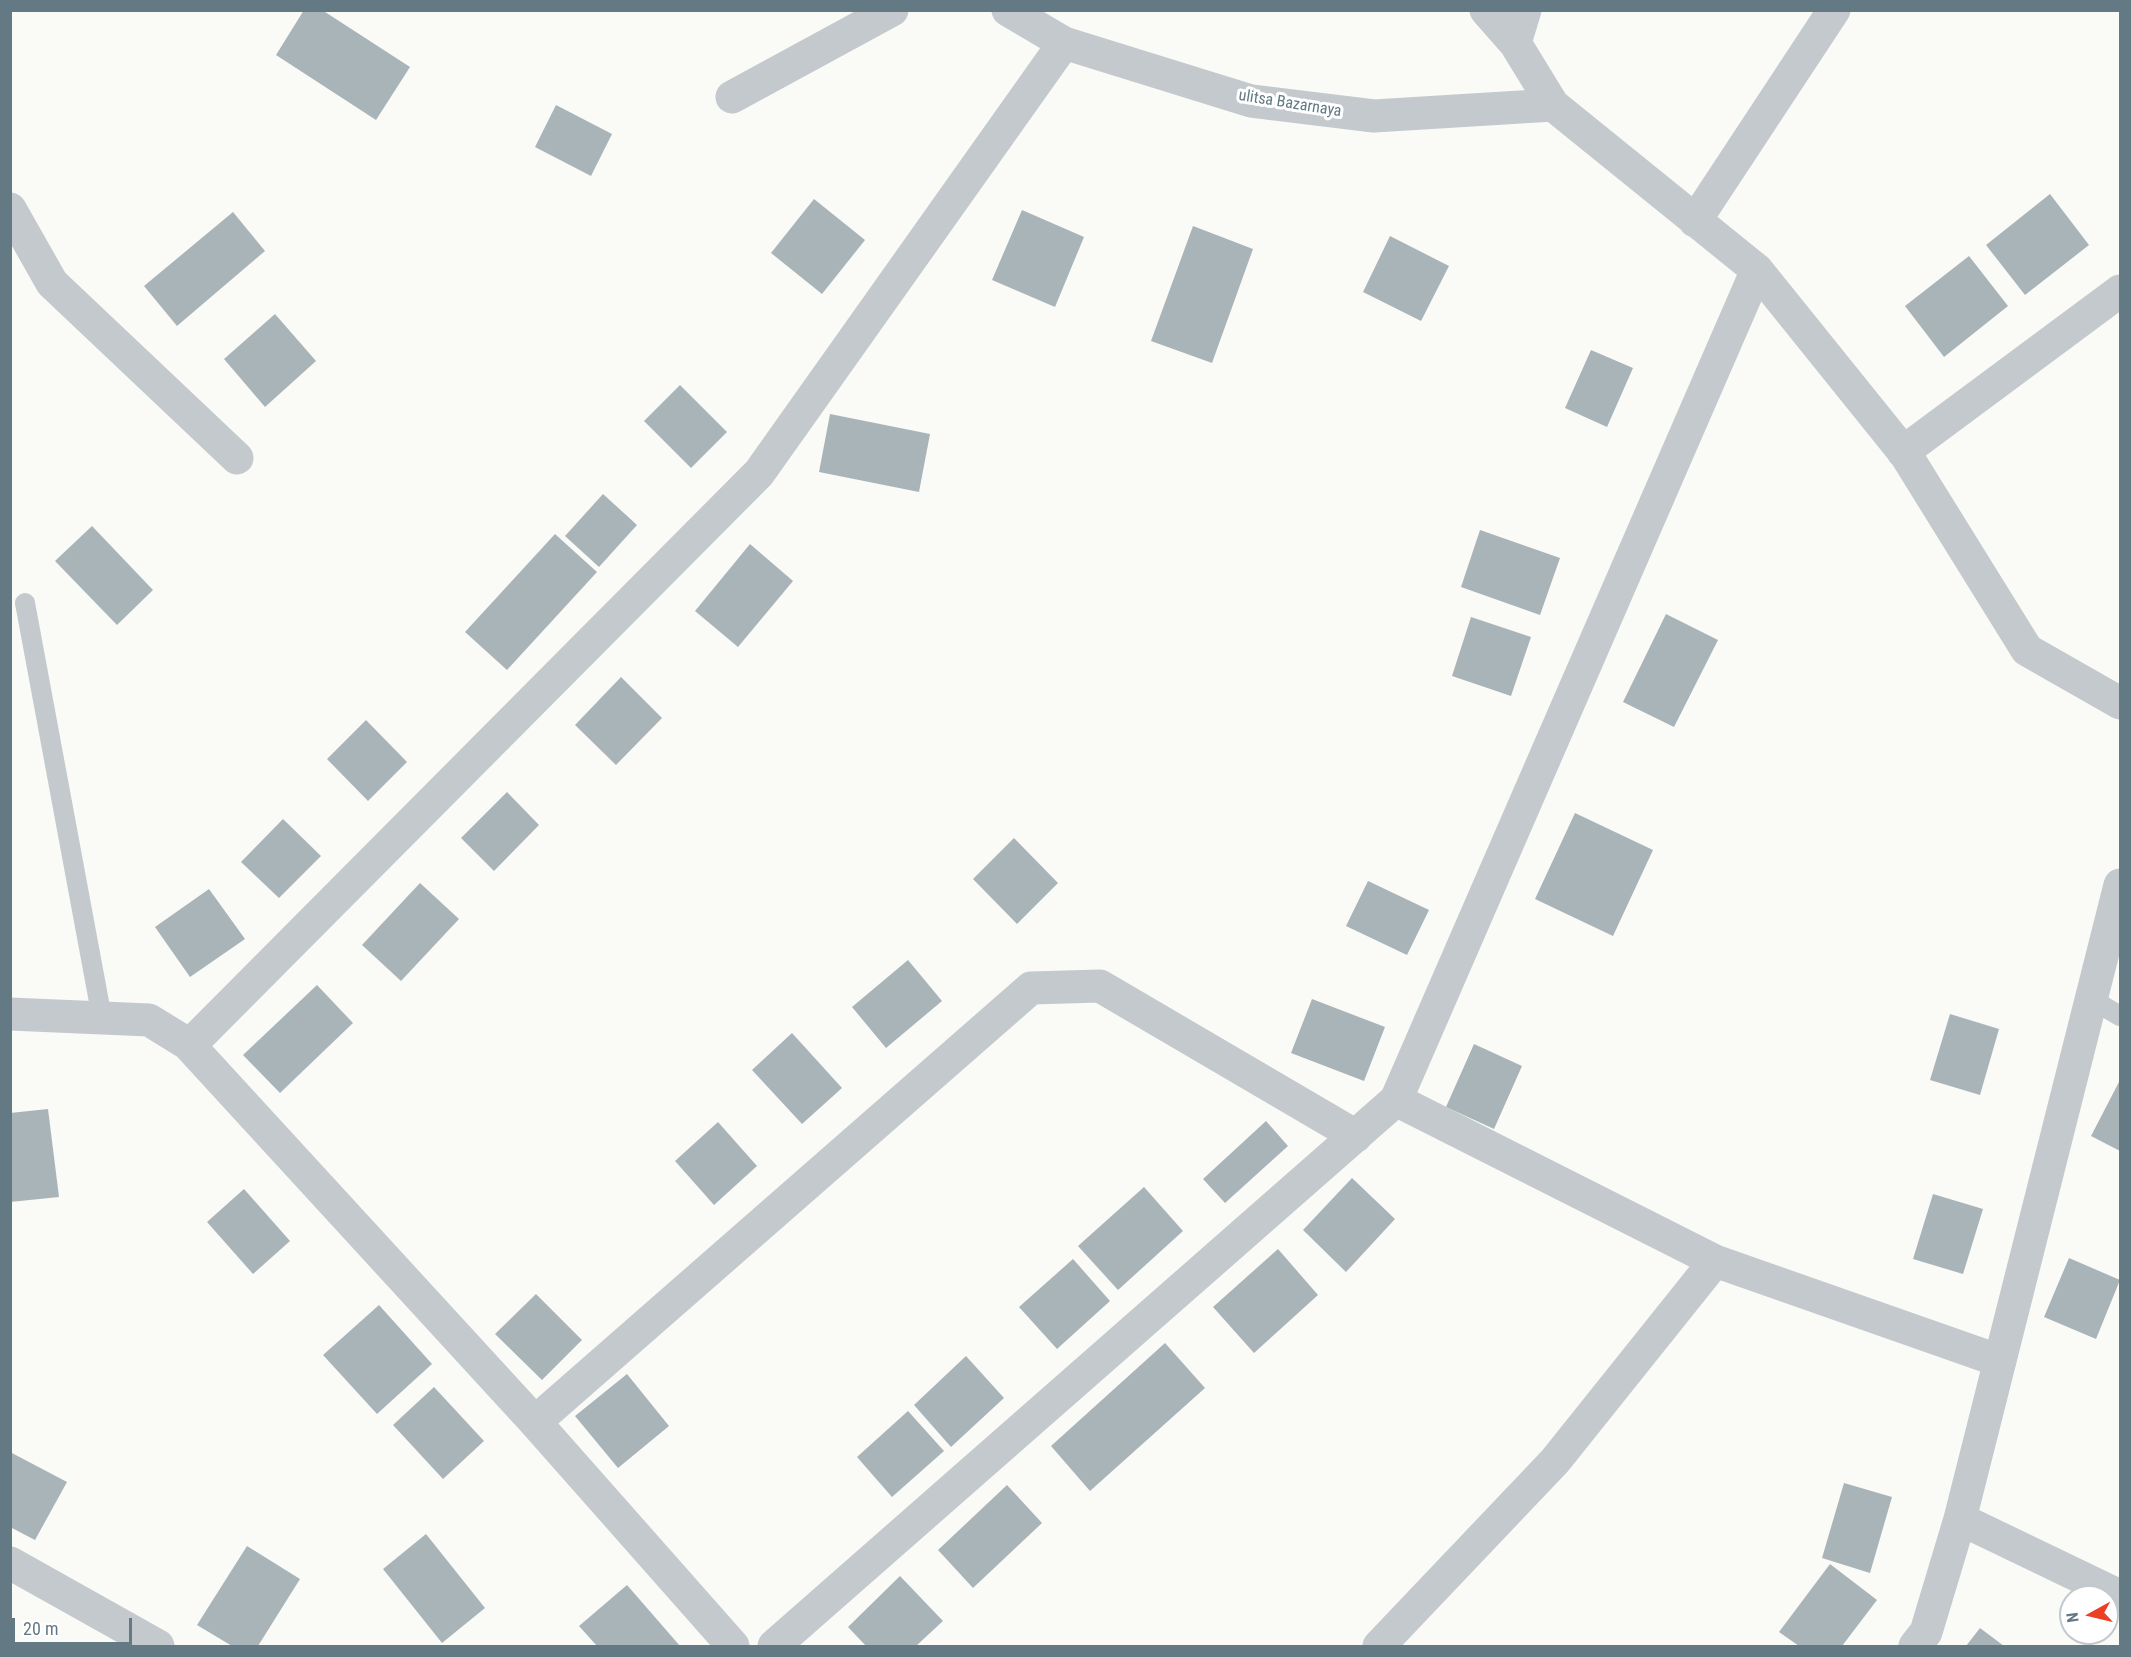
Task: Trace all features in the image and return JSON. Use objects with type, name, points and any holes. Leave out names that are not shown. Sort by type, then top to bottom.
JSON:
[{"type":"street","points":[[732,97],[892,10]]},
{"type":"street","name":"ulitsa Bazarnaya","points":[[1008,10],[1064,43],[1251,101],[1374,116],[1553,105]]},
{"type":"street","points":[[1486,10],[1515,43],[1553,105],[1757,270],[1903,452],[2026,650],[2121,703]]},
{"type":"street","points":[[1515,43],[1525,10]]},
{"type":"street","points":[[1695,221],[1834,10]]},
{"type":"street","points":[[190,1045],[759,473],[1064,43]]},
{"type":"street","points":[[10,209],[52,283],[237,458]]},
{"type":"street","points":[[774,1647],[1396,1100],[1757,270]]},
{"type":"street","points":[[1903,452],[2121,291]]},
{"type":"street","points":[[1915,1647],[1926,1632],[1960,1519],[2121,885]]},
{"type":"street","points":[[535,1422],[1032,988],[1100,986],[1356,1136]]},
{"type":"street","points":[[10,1014],[148,1020],[190,1045],[535,1422],[733,1647]]},
{"type":"street","points":[[1396,1100],[1715,1262],[2000,1361]]},
{"type":"street","points":[[1379,1647],[1555,1461],[1715,1262]]},
{"type":"street","points":[[1960,1519],[2121,1596]]},
{"type":"street","points":[[10,1563],[158,1647]]},
{"type":"lane","points":[[25,603],[102,1018]]},
{"type":"lane","points":[[2091,999],[2121,1016]]},
{"type":"building","points":[[304,10],[322,10],[410,67],[376,120],[276,55]]},
{"type":"building","points":[[556,105],[612,134],[591,176],[535,147]]},
{"type":"building","points":[[2050,194],[2089,245],[2025,295],[1986,245]]},
{"type":"building","points":[[814,199],[865,240],[822,294],[771,253]]},
{"type":"building","points":[[1022,210],[1084,237],[1055,307],[992,280]]},
{"type":"building","points":[[233,212],[265,251],[177,326],[144,286]]},
{"type":"building","points":[[1193,226],[1253,249],[1212,363],[1151,341]]},
{"type":"building","points":[[1390,236],[1449,266],[1421,321],[1363,292]]},
{"type":"building","points":[[1969,256],[2008,306],[1944,357],[1905,306]]},
{"type":"building","points":[[275,314],[316,361],[265,407],[224,359]]},
{"type":"building","points":[[1591,350],[1633,368],[1607,427],[1565,408]]},
{"type":"building","points":[[680,385],[727,432],[691,468],[644,421]]},
{"type":"building","points":[[830,414],[930,434],[919,492],[819,472]]},
{"type":"building","points":[[603,494],[637,525],[599,567],[565,536]]},
{"type":"building","points":[[92,526],[153,590],[117,625],[55,561]]},
{"type":"building","points":[[1480,530],[1560,558],[1540,615],[1461,587]]},
{"type":"building","points":[[555,534],[597,572],[507,670],[465,632]]},
{"type":"building","points":[[750,544],[793,581],[738,647],[695,611]]},
{"type":"building","points":[[1666,614],[1718,640],[1674,727],[1623,702]]},
{"type":"building","points":[[1471,617],[1531,637],[1511,696],[1452,676]]},
{"type":"building","points":[[621,677],[662,718],[616,765],[575,725]]},
{"type":"building","points":[[366,720],[407,762],[368,801],[327,759]]},
{"type":"building","points":[[507,792],[539,825],[494,871],[461,838]]},
{"type":"building","points":[[1575,813],[1653,850],[1613,936],[1535,899]]},
{"type":"building","points":[[283,819],[321,856],[279,898],[241,862]]},
{"type":"building","points":[[1014,838],[1058,883],[1017,924],[973,879]]},
{"type":"building","points":[[1368,881],[1429,910],[1407,955],[1346,926]]},
{"type":"building","points":[[420,883],[459,919],[401,981],[362,945]]},
{"type":"building","points":[[209,889],[245,939],[190,977],[155,927]]},
{"type":"building","points":[[908,960],[942,1001],[886,1048],[852,1007]]},
{"type":"building","points":[[317,985],[353,1023],[280,1093],[243,1055]]},
{"type":"building","points":[[1312,999],[1385,1027],[1364,1081],[1291,1053]]},
{"type":"building","points":[[1950,1014],[1999,1029],[1980,1095],[1930,1080]]},
{"type":"building","points":[[792,1033],[842,1088],[802,1124],[752,1070]]},
{"type":"building","points":[[1474,1044],[1522,1066],[1494,1129],[1446,1107]]},
{"type":"building","points":[[2120,1080],[2120,1151],[2091,1136]]},
{"type":"building","points":[[48,1109],[59,1197],[10,1202],[10,1113]]},
{"type":"building","points":[[1266,1121],[1288,1146],[1225,1203],[1203,1179]]},
{"type":"building","points":[[718,1122],[757,1166],[714,1205],[675,1161]]},
{"type":"building","points":[[1352,1178],[1395,1219],[1346,1272],[1303,1230]]},
{"type":"building","points":[[1144,1187],[1183,1231],[1118,1290],[1078,1246]]},
{"type":"building","points":[[244,1189],[290,1241],[253,1274],[207,1222]]},
{"type":"building","points":[[1933,1194],[1983,1209],[1963,1274],[1913,1259]]},
{"type":"building","points":[[1278,1249],[1318,1295],[1254,1353],[1213,1307]]},
{"type":"building","points":[[2069,1258],[2120,1280],[2096,1339],[2044,1317]]},
{"type":"building","points":[[1073,1259],[1110,1301],[1057,1349],[1019,1307]]},
{"type":"building","points":[[536,1294],[582,1340],[542,1380],[495,1334]]},
{"type":"building","points":[[379,1305],[432,1364],[377,1414],[323,1355]]},
{"type":"building","points":[[1165,1343],[1205,1388],[1090,1491],[1051,1446]]},
{"type":"building","points":[[966,1356],[1004,1398],[951,1447],[914,1405]]},
{"type":"building","points":[[627,1374],[669,1426],[618,1468],[575,1416]]},
{"type":"building","points":[[434,1387],[484,1441],[443,1479],[393,1425]]},
{"type":"building","points":[[908,1411],[944,1451],[892,1497],[857,1457]]},
{"type":"building","points":[[10,1452],[67,1482],[35,1540],[10,1527]]},
{"type":"building","points":[[1844,1483],[1892,1497],[1870,1573],[1822,1558]]},
{"type":"building","points":[[1007,1485],[1042,1523],[973,1588],[938,1550]]},
{"type":"building","points":[[426,1534],[485,1608],[442,1643],[383,1569]]},
{"type":"building","points":[[247,1546],[300,1579],[258,1646],[232,1646],[197,1625]]},
{"type":"building","points":[[1830,1564],[1877,1600],[1842,1646],[1799,1646],[1779,1632]]},
{"type":"building","points":[[900,1576],[943,1621],[916,1646],[866,1646],[848,1627]]},
{"type":"building","points":[[627,1585],[680,1646],[597,1646],[579,1626]]},
{"type":"building","points":[[1980,1628],[2004,1646],[1966,1646]]}]
